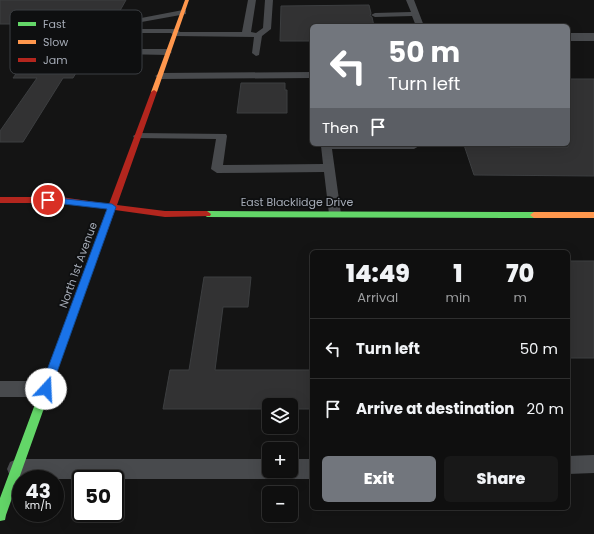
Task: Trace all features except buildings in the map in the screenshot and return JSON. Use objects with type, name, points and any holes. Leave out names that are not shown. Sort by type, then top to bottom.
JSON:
[{"type":"main road","name":"North 1st Avenue","points":[[0,515],[187,0]]},
{"type":"main road","name":"East Blacklidge Drive","points":[[0,200],[61,200],[165,214],[594,215]]},
{"type":"street","points":[[570,37],[594,37]]},
{"type":"lane","points":[[246,35],[252,0]]},
{"type":"lane","points":[[142,32],[258,35],[267,29],[269,0]]},
{"type":"lane","points":[[410,0],[419,24]]},
{"type":"lane","points":[[142,20],[182,12]]},
{"type":"lane","points":[[375,15],[416,14]]},
{"type":"lane","points":[[256,53],[258,35]]},
{"type":"lane","points":[[142,52],[168,52]]},
{"type":"lane","points":[[160,76],[310,75]]},
{"type":"lane","points":[[138,136],[222,136],[217,169],[329,168]]},
{"type":"lane","points":[[335,214],[326,146],[414,146]]},
{"type":"lane","points":[[0,389],[46,389]]},
{"type":"lane","points":[[570,465],[594,464]]},
{"type":"lane","points":[[17,469],[262,469]]},
{"type":"lane","points":[[298,469],[310,469]]},
{"type":"traffic: fast","points":[[207,214],[534,215]]},
{"type":"traffic: fast","points":[[0,515],[92,262]]},
{"type":"traffic: slow","points":[[154,92],[187,0]]},
{"type":"traffic: slow","points":[[534,215],[594,215]]},
{"type":"traffic: jam","points":[[92,262],[154,92]]},
{"type":"traffic: jam","points":[[0,200],[61,200],[165,214],[207,214]]},
{"type":"route","points":[[46,389],[112,207],[61,200],[48,200]]}]
